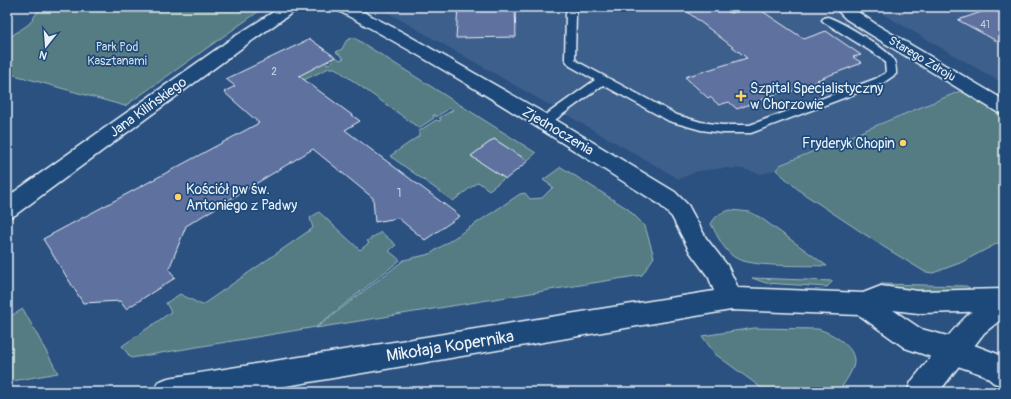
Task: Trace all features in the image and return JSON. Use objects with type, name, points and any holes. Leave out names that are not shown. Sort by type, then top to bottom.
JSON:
[{"type":"street","name":"Jana Kilińskiego","points":[[7,209],[237,43],[291,7]]},
{"type":"street","name":"Starego Zdroju","points":[[842,7],[852,16],[871,28],[1004,108]]},
{"type":"street","name":"Zjednoczenia","points":[[351,9],[652,187],[674,204],[686,218],[698,245],[718,272],[732,299]]},
{"type":"street","points":[[864,304],[881,297],[918,302],[1004,301]]},
{"type":"street","name":"Mikołaja Kopernika","points":[[168,392],[732,299],[864,304]]},
{"type":"street","points":[[921,392],[975,325],[1004,301]]},
{"type":"street","points":[[864,304],[914,340],[955,351],[993,365],[1004,373]]},
{"type":"lane","points":[[571,12],[570,59],[574,64],[673,118],[701,126],[722,129],[750,129],[879,81],[891,74],[891,67],[888,59],[878,51],[827,20]]},
{"type":"lane","points":[[544,122],[602,80]]},
{"type":"shaded area","name":"Szpital Specjalistyczny w Chorzowie","points":[[378,7],[834,7],[842,16],[963,90],[780,165],[776,170],[761,174],[743,169],[724,168],[698,171],[679,179]]},
{"type":"shaded area","points":[[897,7],[1004,7],[1004,84],[881,13]]},
{"type":"green space","name":"Park Pod Kasztanami","points":[[41,7],[265,7],[125,106],[7,73],[7,39],[29,24]]},
{"type":"green space","points":[[353,37],[536,153],[527,161],[494,139],[471,156],[505,178],[489,190],[478,182],[453,201],[390,156],[419,136],[419,131],[436,120],[440,121],[441,119],[439,118],[453,110],[450,108],[436,117],[433,115],[434,118],[419,128],[335,68],[329,68],[287,88],[295,78],[324,62],[328,64],[333,61],[331,59],[336,57],[340,60],[344,58],[336,52],[342,49],[346,41]]},
{"type":"green space","points":[[963,90],[1004,116],[1004,240],[960,263],[933,273],[925,272],[884,247],[801,192],[776,170],[780,165]]},
{"type":"green space","points":[[561,167],[628,209],[645,226],[654,257],[642,275],[316,328],[404,260],[430,254],[520,194],[525,193],[530,199],[542,198],[553,187],[543,180]]},
{"type":"green space","points":[[731,210],[750,212],[761,218],[827,266],[793,266],[752,263],[742,261],[734,257],[723,246],[711,224],[719,214]]},
{"type":"green space","points":[[319,212],[360,250],[369,243],[367,241],[381,232],[396,245],[389,251],[400,260],[316,327],[131,358],[122,346],[171,312],[166,303],[180,294],[202,305],[313,228],[310,218]]},
{"type":"green space","points":[[752,278],[833,281],[827,287],[766,283]]},
{"type":"green space","points":[[881,284],[966,286],[970,288],[948,292],[926,292],[882,289]]},
{"type":"green space","points":[[23,309],[58,373],[7,382],[7,318]]},
{"type":"green space","points":[[754,328],[818,329],[824,331],[843,342],[849,348],[854,360],[852,370],[839,392],[767,392],[715,354],[702,336]]},
{"type":"building","points":[[458,7],[515,7],[516,37],[456,38]]},
{"type":"building","points":[[681,7],[721,7],[730,13],[756,7],[804,39],[826,31],[861,55],[853,57],[862,63],[790,92],[787,90],[737,109],[729,102],[719,105],[710,97],[708,98],[685,77],[747,58]]},
{"type":"building","points":[[996,7],[1004,7],[1004,45],[958,20]]},
{"type":"building","points":[[310,39],[335,57],[299,76],[360,121],[345,130],[460,216],[425,240],[398,218],[375,222],[373,198],[313,149],[186,226],[169,269],[175,278],[126,309],[120,301],[83,303],[43,239],[259,123],[224,92],[235,86],[226,79]]},
{"type":"building","points":[[494,139],[528,161],[506,179],[471,156]]},
{"type":"place","name":"Szpital Specjalistyczny w Chorzowie","points":[[741,96]]},
{"type":"place","name":"Fryderyk Chopin","points":[[903,143]]},
{"type":"place","name":"Kościół pw św. Antoniego z Padwy","points":[[178,197]]}]
